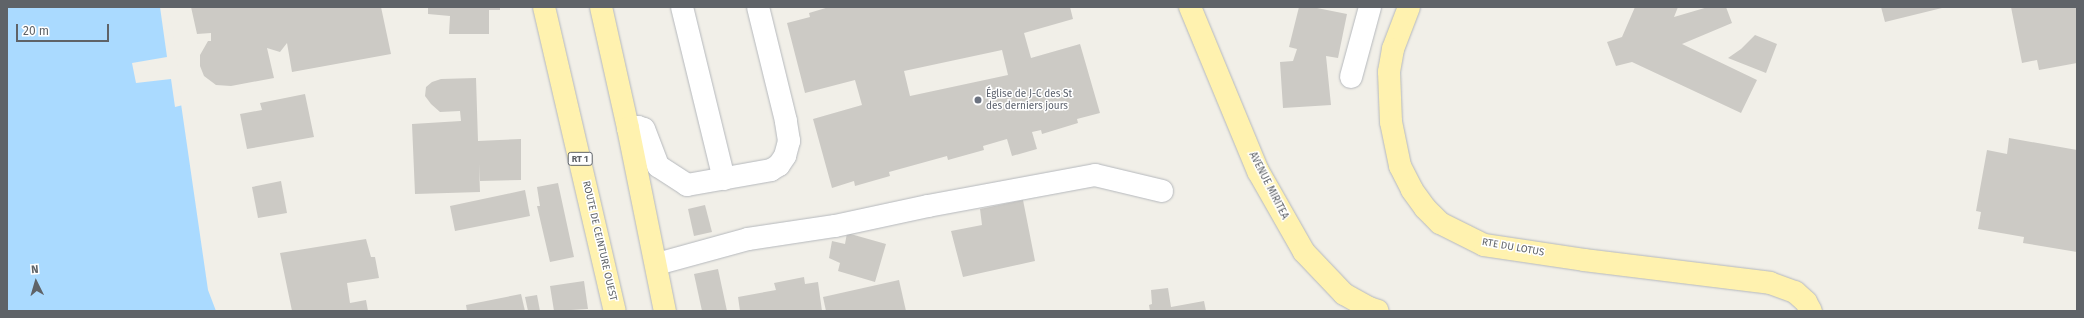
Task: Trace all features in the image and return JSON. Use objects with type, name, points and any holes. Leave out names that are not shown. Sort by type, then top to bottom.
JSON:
[{"type":"main road","name":"ROUTE DE CEINTURE OUEST","points":[[544,7],[615,311]]},
{"type":"main road","points":[[601,7],[657,264],[665,311]]},
{"type":"main road","name":"AVENUE MIRITEA","points":[[1190,7],[1258,171],[1304,252],[1344,294],[1369,308],[1378,311]]},
{"type":"main road","name":"RTE DU LOTUS","points":[[1409,7],[1393,49],[1388,72],[1391,122],[1400,166],[1412,190],[1425,208],[1440,223],[1484,245],[1592,261],[1770,283],[1794,292],[1806,302],[1811,311]]},
{"type":"lane","points":[[682,7],[724,179]]},
{"type":"lane","points":[[628,128],[638,127],[644,129],[658,166],[687,185],[771,170],[779,165],[785,156],[789,141],[786,121],[758,7]]},
{"type":"lane","points":[[1351,77],[1370,7]]},
{"type":"lane","points":[[657,264],[748,239],[835,226],[928,206],[1095,175],[1162,191]]},
{"type":"water","points":[[7,7],[167,7],[208,290],[216,311],[7,311]]},
{"type":"pier","points":[[160,7],[169,7],[183,105],[175,107],[171,79],[136,83],[132,63],[167,57]]},
{"type":"building","points":[[191,7],[381,7],[391,54],[292,72],[287,43],[280,52],[267,48],[274,78],[231,86],[216,85],[204,76],[200,66],[200,55],[208,41],[211,41],[211,33],[197,34]]},
{"type":"building","points":[[428,7],[500,7],[500,10],[489,10],[489,34],[449,34],[450,16],[428,14]]},
{"type":"building","name":"Église de J-C des St des derniers jours","points":[[829,7],[1070,7],[1073,19],[1024,33],[1031,58],[1080,44],[1100,113],[1077,119],[1078,123],[1042,134],[1041,130],[1032,132],[1037,149],[1012,156],[1007,139],[983,146],[984,150],[948,160],[947,156],[889,172],[890,176],[855,186],[854,181],[832,188],[813,119],[862,105],[855,80],[805,93],[787,23],[810,17],[809,13]],"holes":[[[1002,50],[1008,75],[910,96],[904,71]]]},
{"type":"building","points":[[1299,7],[1312,7],[1347,14],[1338,58],[1326,56],[1331,105],[1283,108],[1280,62],[1293,61],[1297,49],[1289,47]]},
{"type":"building","points":[[1635,7],[1678,7],[1674,17],[1708,7],[1726,7],[1732,23],[1682,44],[1757,80],[1741,113],[1632,62],[1616,66],[1607,42],[1622,37]]},
{"type":"building","points":[[1881,7],[1942,7],[1942,8],[1885,22]]},
{"type":"building","points":[[2011,7],[2077,7],[2077,63],[2039,70],[2037,60],[2022,63]]},
{"type":"building","points":[[1755,35],[1777,44],[1766,73],[1728,58],[1741,49]]},
{"type":"building","points":[[476,78],[478,141],[521,139],[521,180],[480,181],[479,164],[480,192],[415,194],[412,124],[461,121],[460,111],[440,112],[431,104],[425,96],[426,87],[432,82],[441,79]]},
{"type":"building","points":[[305,94],[314,137],[247,149],[240,114],[262,110],[260,103]]},
{"type":"building","points":[[2009,138],[2077,150],[2077,252],[2023,243],[2024,237],[1978,229],[1981,212],[1976,211],[1987,150],[2007,154]]},
{"type":"building","points":[[281,181],[287,213],[258,218],[252,187]]},
{"type":"building","points":[[558,183],[574,257],[550,262],[537,206],[540,206],[537,187]]},
{"type":"building","points":[[525,190],[530,216],[455,231],[450,206]]},
{"type":"building","points":[[1023,200],[1035,261],[963,277],[951,231],[982,225],[980,209]]},
{"type":"building","points":[[705,205],[712,232],[694,236],[688,209]]},
{"type":"building","points":[[847,233],[886,244],[875,282],[838,271],[840,263],[829,258],[832,241],[845,244]]},
{"type":"building","points":[[366,239],[371,257],[375,257],[379,278],[347,283],[350,303],[366,300],[368,311],[292,311],[280,253]]},
{"type":"building","points":[[718,269],[727,311],[702,311],[694,274]]},
{"type":"building","points":[[804,277],[805,284],[818,282],[822,311],[740,311],[738,297],[776,290],[774,283]]},
{"type":"building","points":[[899,280],[906,311],[826,311],[823,297]]},
{"type":"building","points":[[584,281],[588,309],[554,311],[550,286]]},
{"type":"building","points":[[1168,288],[1171,307],[1204,301],[1206,311],[1150,311],[1149,305],[1152,304],[1151,290]]},
{"type":"building","points":[[521,294],[525,311],[467,311],[466,305]]},
{"type":"building","points":[[537,295],[540,311],[528,311],[525,297]]},
{"type":"place","name":"Église de J-C des St des derniers jours","points":[[978,100]]}]
